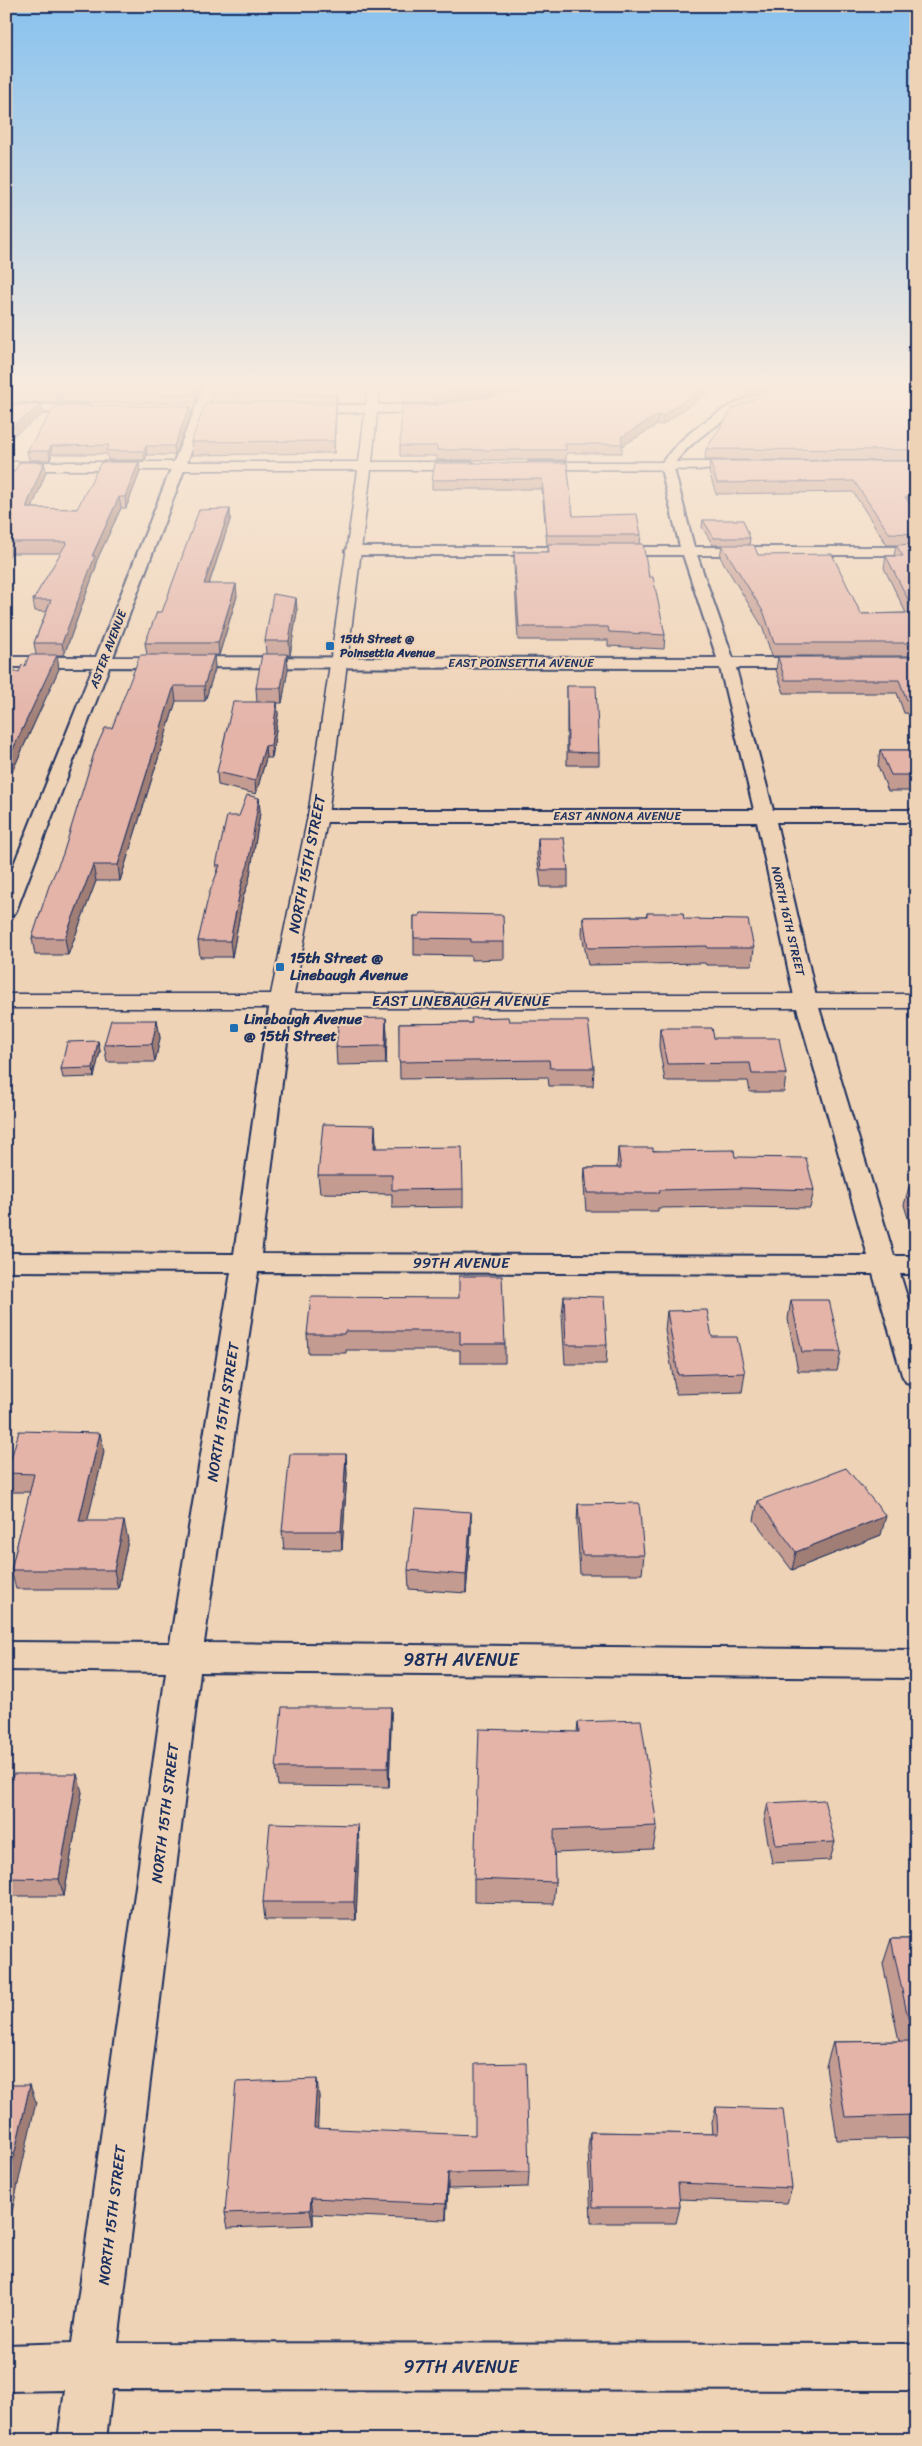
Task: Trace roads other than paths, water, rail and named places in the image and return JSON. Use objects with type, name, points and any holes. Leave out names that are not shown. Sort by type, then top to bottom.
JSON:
[{"type":"street","name":"ASTER AVENUE","points":[[6,911],[165,500]]},
{"type":"street","name":"NORTH 15TH STREET","points":[[82,2440],[186,1658],[246,1262],[281,1000],[318,816],[360,500]]},
{"type":"street","name":"NORTH 16TH STREET","points":[[675,500],[688,550],[727,663],[765,816],[806,1000],[916,1375]]},
{"type":"street","points":[[352,551],[916,551]]},
{"type":"street","name":"EAST POINSETTIA AVENUE","points":[[6,662],[826,663]]},
{"type":"street","name":"EAST ANNONA AVENUE","points":[[318,816],[916,816]]},
{"type":"street","name":"EAST LINEBAUGH AVENUE","points":[[6,1000],[916,1000]]},
{"type":"street","name":"99TH AVENUE","points":[[6,1262],[916,1265]]},
{"type":"street","name":"98TH AVENUE","points":[[6,1656],[916,1664]]},
{"type":"street","name":"97TH AVENUE","points":[[6,2368],[92,2366],[916,2367]]},
{"type":"place","name":"15th Street @ Poinsettia Avenue","points":[[330,646]]},
{"type":"place","name":"15th Street @ Linebaugh Avenue","points":[[280,967]]},
{"type":"place","name":"Linebaugh Avenue @ 15th Street","points":[[234,1028]]}]
